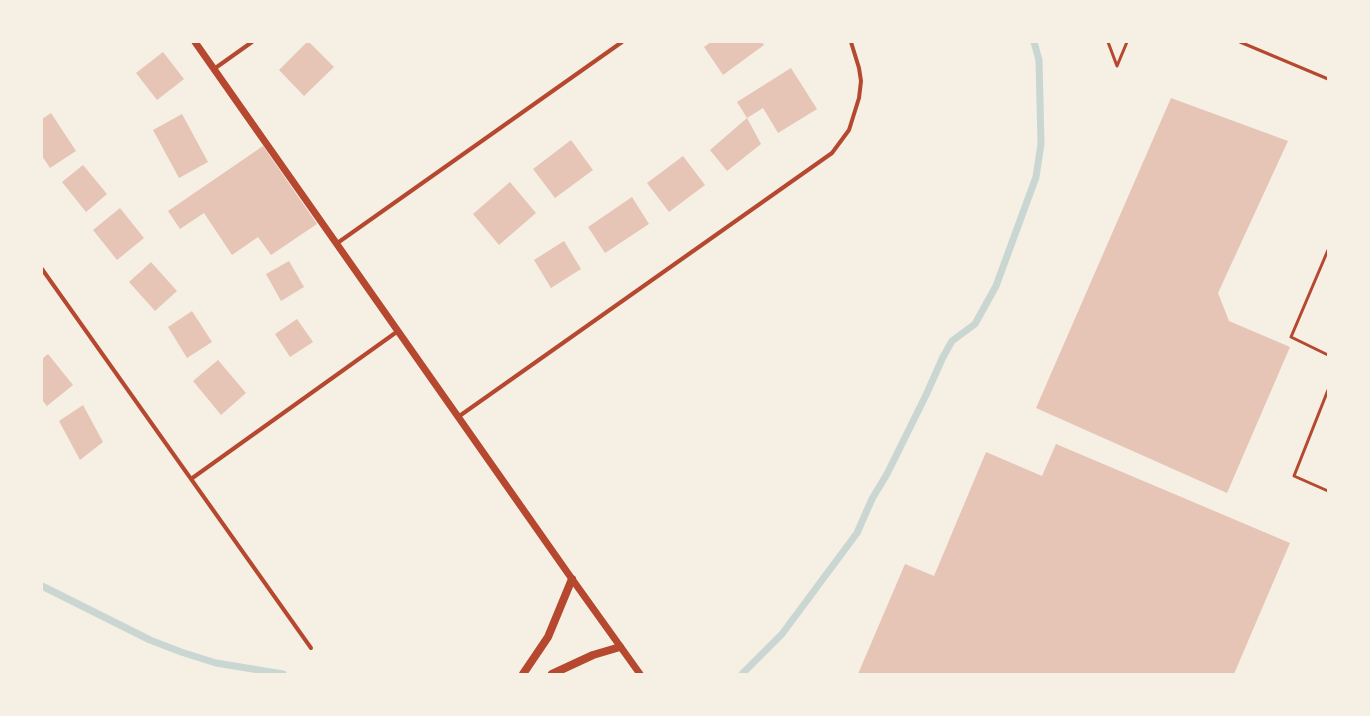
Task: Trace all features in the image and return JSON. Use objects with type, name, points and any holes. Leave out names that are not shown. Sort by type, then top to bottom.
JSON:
[{"type":"main road","points":[[523,674],[548,636],[572,580]]},
{"type":"main road","points":[[552,674],[587,657],[620,647]]},
{"type":"street","points":[[195,42],[572,580],[640,674]]},
{"type":"street","points":[[214,69],[252,42]]},
{"type":"street","points":[[336,244],[622,42]]},
{"type":"street","points":[[458,417],[832,153],[841,143],[849,130],[859,98],[861,81],[859,68],[851,42]]},
{"type":"street","points":[[42,269],[311,648]]},
{"type":"street","points":[[191,479],[398,331]]},
{"type":"lane","points":[[1108,42],[1117,66],[1127,42]]},
{"type":"lane","points":[[1240,42],[1328,79]]},
{"type":"lane","points":[[1328,250],[1291,337],[1328,355]]},
{"type":"lane","points":[[1328,390],[1294,476],[1328,491]]},
{"type":"building","points":[[307,42],[309,42],[334,67],[304,96],[279,70]]},
{"type":"building","points":[[711,42],[762,42],[764,45],[723,75],[704,47]]},
{"type":"building","points":[[163,52],[184,79],[157,100],[136,73]]},
{"type":"building","points":[[791,68],[817,109],[778,133],[763,108],[747,118],[737,102]]},
{"type":"building","points":[[1171,98],[1288,141],[1218,293],[1229,321],[1290,347],[1227,493],[1036,408]]},
{"type":"building","points":[[51,113],[76,151],[50,168],[42,156],[42,119]]},
{"type":"building","points":[[182,114],[208,162],[179,178],[153,130]]},
{"type":"building","points":[[747,118],[761,144],[727,171],[710,150]]},
{"type":"building","points":[[571,140],[593,170],[555,198],[533,169]]},
{"type":"building","points":[[263,146],[317,224],[271,255],[258,237],[232,255],[204,213],[180,229],[168,211]]},
{"type":"building","points":[[683,156],[705,185],[669,212],[647,183]]},
{"type":"building","points":[[83,165],[107,194],[86,212],[62,182]]},
{"type":"building","points":[[510,182],[536,213],[499,245],[473,214]]},
{"type":"building","points":[[632,197],[649,224],[605,253],[588,227]]},
{"type":"building","points":[[120,208],[144,238],[117,260],[93,230]]},
{"type":"building","points":[[564,241],[581,269],[551,288],[534,260]]},
{"type":"building","points":[[289,261],[304,287],[281,301],[266,274]]},
{"type":"building","points":[[151,262],[177,291],[155,311],[129,282]]},
{"type":"building","points":[[192,311],[212,342],[187,358],[168,327]]},
{"type":"building","points":[[297,319],[313,342],[290,357],[275,334]]},
{"type":"building","points":[[48,354],[73,385],[47,406],[42,400],[42,359]]},
{"type":"building","points":[[218,360],[246,393],[221,415],[193,381]]},
{"type":"building","points":[[83,405],[103,442],[80,460],[59,421]]},
{"type":"building","points":[[1056,444],[1290,543],[1234,674],[858,674],[905,564],[934,576],[986,452],[1042,476]]},
{"type":"waterway","points":[[742,674],[782,634],[857,533],[872,499],[887,474],[952,341],[975,324],[996,286],[1036,177],[1041,144],[1039,60],[1034,42]]},
{"type":"waterway","points":[[42,586],[150,640],[181,652],[216,663],[283,674]]}]
